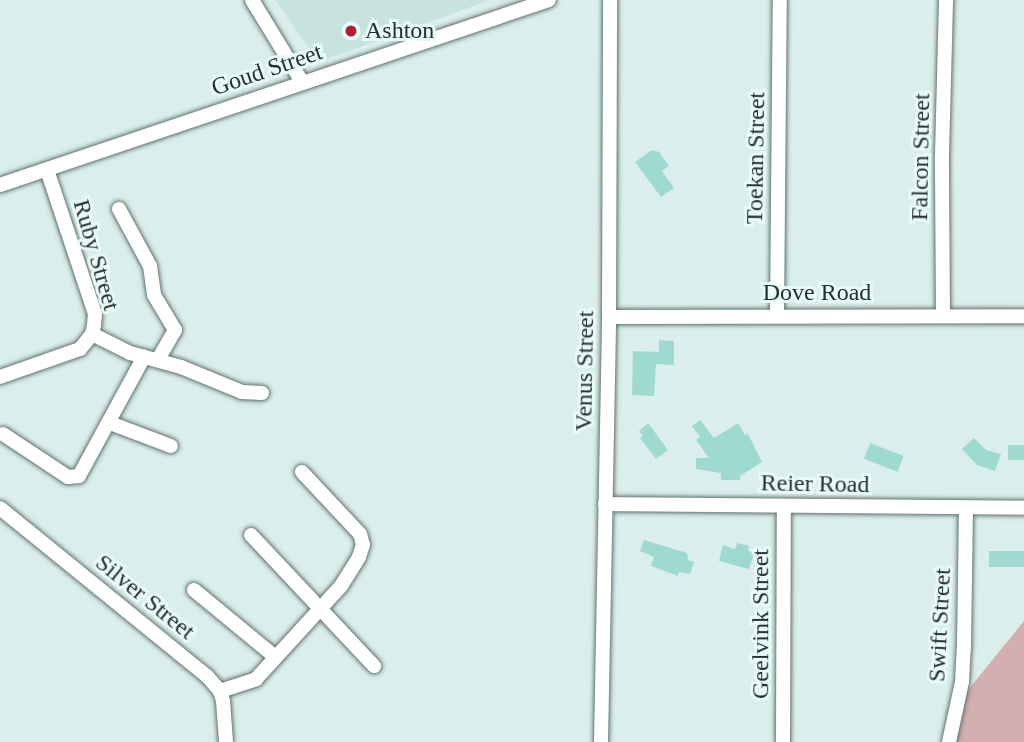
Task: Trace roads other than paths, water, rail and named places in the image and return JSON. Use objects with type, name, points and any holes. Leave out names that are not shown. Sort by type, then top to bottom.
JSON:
[{"type":"street","points":[[252,0],[302,82]]},
{"type":"street","name":"Goud Street","points":[[0,185],[549,0]]},
{"type":"street","name":"Venus Street","points":[[601,742],[609,317],[610,0]]},
{"type":"street","name":"Toekan Street","points":[[777,316],[780,0]]},
{"type":"street","name":"Falcon Street","points":[[943,315],[942,155],[946,0]]},
{"type":"street","name":"Ruby Street","points":[[0,377],[79,349],[92,334],[95,314],[47,170]]},
{"type":"street","points":[[3,434],[68,477],[79,477],[151,358],[175,330],[154,295],[150,266],[119,209]]},
{"type":"street","name":"Dove Road","points":[[609,317],[1024,316]]},
{"type":"street","points":[[92,334],[242,392],[262,393]]},
{"type":"street","points":[[110,423],[171,446]]},
{"type":"street","points":[[226,742],[219,691],[256,679],[274,656],[341,586],[363,545],[360,534],[302,472]]},
{"type":"street","name":"Reier Road","points":[[605,504],[1024,508]]},
{"type":"street","name":"Geelvink Street","points":[[783,742],[784,507]]},
{"type":"street","name":"Silver Street","points":[[0,508],[207,676],[219,691]]},
{"type":"street","name":"Swift Street","points":[[948,742],[962,682],[966,509]]},
{"type":"street","points":[[251,535],[374,666]]},
{"type":"street","points":[[194,590],[274,656]]},
{"type":"place","name":"Ashton","points":[[351,31]]}]
